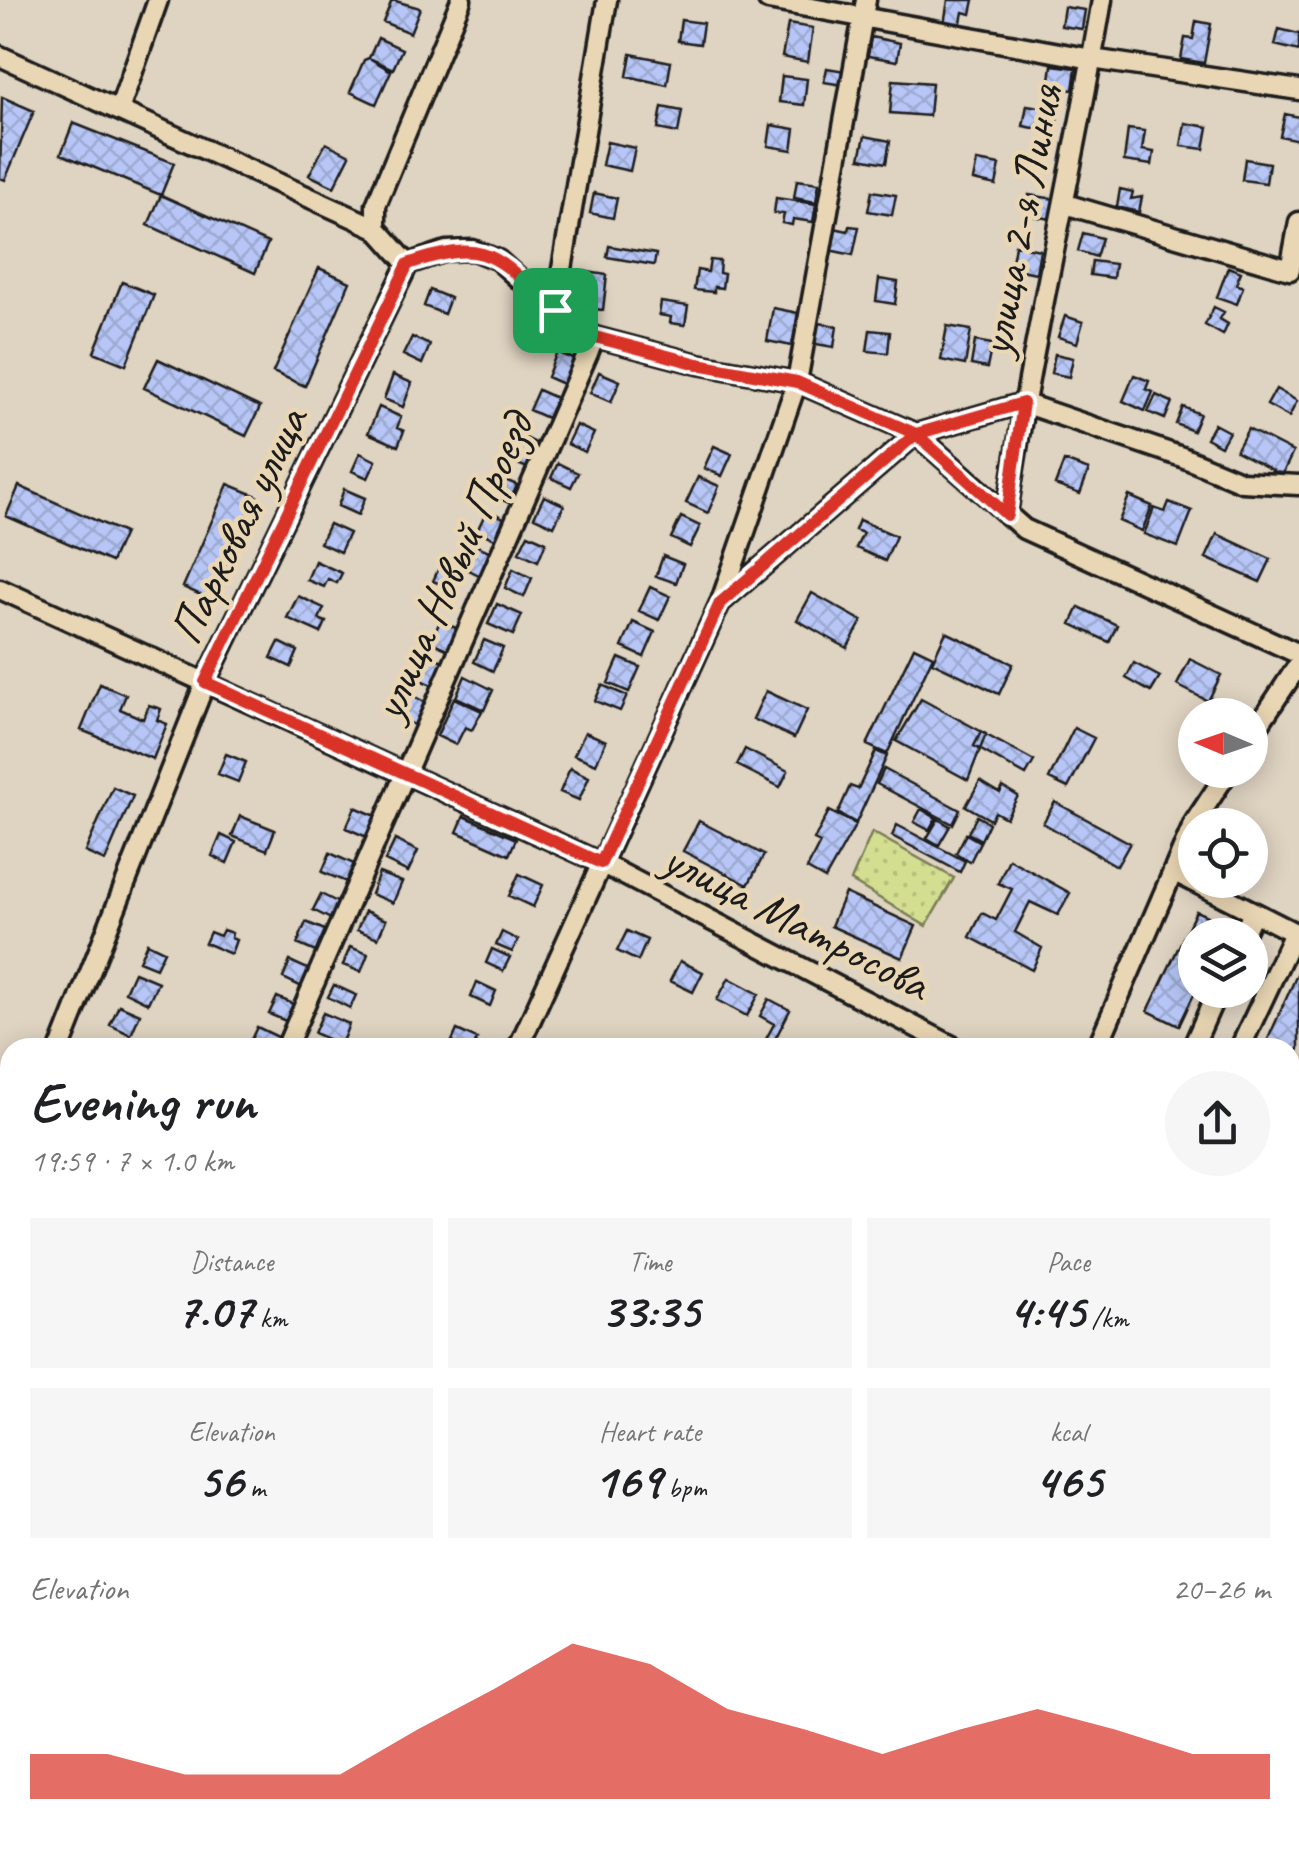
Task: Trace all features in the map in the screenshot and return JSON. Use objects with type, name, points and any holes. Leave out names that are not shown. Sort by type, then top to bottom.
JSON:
[{"type":"street","points":[[118,110],[158,0]]},
{"type":"street","points":[[376,228],[376,205],[461,0]]},
{"type":"street","points":[[555,310],[607,0]]},
{"type":"street","points":[[768,0],[865,9],[1092,59],[1299,90]]},
{"type":"street","name":"улица 2-я Линия","points":[[1007,515],[1023,403],[1102,0]]},
{"type":"street","points":[[522,1038],[720,603],[797,382],[865,9]]},
{"type":"street","points":[[0,56],[376,228],[408,264],[446,251],[473,250],[498,260],[572,328],[698,364],[797,382],[916,434],[1024,529],[1299,654]]},
{"type":"street","points":[[1065,204],[1290,270],[1299,222]]},
{"type":"street","name":"Парковая улица","points":[[64,1038],[205,682],[408,264]]},
{"type":"street","name":"улица Новый Проезд","points":[[290,1038],[595,337]]},
{"type":"street","points":[[720,603],[916,434],[1023,403],[1182,457],[1242,482],[1299,486]]},
{"type":"street","name":"улица Матросова","points":[[0,589],[601,863],[937,1038]]},
{"type":"street","points":[[1268,711],[1299,664]]},
{"type":"street","points":[[1101,1038],[1194,823],[1217,788]]},
{"type":"street","points":[[1173,871],[1296,934],[1245,1038]]},
{"type":"street","points":[[1251,918],[1253,913]]},
{"type":"street","points":[[1197,1038],[1210,1008]]},
{"type":"green space","points":[[872,832],[954,878],[926,926],[851,881]]},
{"type":"building","points":[[392,0],[420,8],[410,33],[383,22]]},
{"type":"building","points":[[948,0],[974,0],[971,14],[963,12],[960,27],[944,24]]},
{"type":"building","points":[[1064,7],[1085,10],[1082,29],[1061,26]]},
{"type":"building","points":[[681,20],[703,23],[700,44],[678,41]]},
{"type":"building","points":[[1196,21],[1211,24],[1204,63],[1181,59],[1185,38],[1193,39]]},
{"type":"building","points":[[788,24],[813,28],[808,62],[782,57]]},
{"type":"building","points":[[1279,29],[1299,34],[1299,51],[1275,45]]},
{"type":"building","points":[[871,37],[900,43],[897,61],[868,56]]},
{"type":"building","points":[[378,38],[402,49],[393,69],[369,58]]},
{"type":"building","points":[[631,54],[671,62],[667,85],[627,76]]},
{"type":"building","points":[[369,58],[391,71],[376,104],[350,92],[364,60]]},
{"type":"building","points":[[1052,65],[1076,68],[1073,90],[1062,89],[1060,96],[1048,95]]},
{"type":"building","points":[[827,68],[845,71],[843,85],[824,82]]},
{"type":"building","points":[[782,76],[807,79],[804,105],[779,102]]},
{"type":"building","points":[[893,80],[932,83],[929,116],[890,113]]},
{"type":"building","points":[[2,97],[34,111],[5,180],[0,178]]},
{"type":"building","points":[[1027,105],[1059,110],[1055,132],[1023,126]]},
{"type":"building","points":[[662,107],[682,111],[678,133],[658,129]]},
{"type":"building","points":[[1285,114],[1299,117],[1299,140],[1280,136]]},
{"type":"building","points":[[73,123],[174,163],[161,195],[61,154]]},
{"type":"building","points":[[1185,123],[1208,127],[1204,149],[1181,146]]},
{"type":"building","points":[[771,125],[795,129],[792,150],[768,146]]},
{"type":"building","points":[[1128,129],[1145,131],[1142,150],[1154,152],[1152,165],[1124,161]]},
{"type":"building","points":[[865,136],[890,141],[886,163],[860,158]]},
{"type":"building","points":[[607,142],[635,148],[630,171],[602,165]]},
{"type":"building","points":[[326,143],[350,155],[334,187],[309,175]]},
{"type":"building","points":[[1245,159],[1269,163],[1266,183],[1242,180]]},
{"type":"building","points":[[977,161],[1000,165],[996,185],[973,180]]},
{"type":"building","points":[[797,180],[819,183],[816,202],[794,198]]},
{"type":"building","points":[[1120,189],[1133,192],[1131,199],[1142,197],[1139,212],[1117,207]]},
{"type":"building","points":[[872,191],[896,195],[892,215],[868,211]]},
{"type":"building","points":[[594,193],[617,198],[613,218],[590,213]]},
{"type":"building","points":[[161,195],[268,243],[255,273],[148,225]]},
{"type":"building","points":[[1029,195],[1055,199],[1052,219],[1026,215]]},
{"type":"building","points":[[776,198],[816,204],[813,222],[793,219],[792,225],[782,223],[784,214],[774,213]]},
{"type":"building","points":[[849,226],[859,227],[853,255],[829,250],[834,228],[848,231]]},
{"type":"building","points":[[1083,233],[1102,238],[1096,257],[1078,251]]},
{"type":"building","points":[[1015,245],[1040,250],[1036,273],[1011,268]]},
{"type":"building","points":[[609,246],[656,254],[654,265],[607,257]]},
{"type":"building","points":[[710,260],[720,261],[719,273],[724,274],[722,288],[714,287],[714,292],[694,290],[697,270],[708,272]]},
{"type":"building","points":[[1092,261],[1115,264],[1113,278],[1090,275]]},
{"type":"building","points":[[1228,267],[1241,272],[1236,284],[1243,287],[1237,304],[1217,297]]},
{"type":"building","points":[[319,268],[350,282],[305,386],[273,372]]},
{"type":"building","points":[[581,271],[607,275],[603,310],[576,307]]},
{"type":"building","points":[[879,279],[898,282],[895,304],[876,301]]},
{"type":"building","points":[[122,282],[154,295],[126,365],[94,352]]},
{"type":"building","points":[[430,290],[450,298],[444,314],[424,306]]},
{"type":"building","points":[[661,302],[688,306],[685,325],[670,323],[671,317],[659,315]]},
{"type":"building","points":[[1214,307],[1224,312],[1220,319],[1228,324],[1223,335],[1205,325]]},
{"type":"building","points":[[773,308],[798,313],[792,346],[767,341]]},
{"type":"building","points":[[1065,316],[1083,322],[1077,343],[1058,337]]},
{"type":"building","points":[[813,322],[837,326],[834,347],[810,343]]},
{"type":"building","points":[[947,326],[971,330],[965,365],[941,360]]},
{"type":"building","points":[[870,330],[890,332],[888,353],[867,351]]},
{"type":"building","points":[[412,337],[430,345],[422,364],[403,355]]},
{"type":"building","points":[[975,341],[992,344],[987,368],[971,365]]},
{"type":"building","points":[[557,352],[576,360],[565,385],[547,377]]},
{"type":"building","points":[[1055,354],[1073,358],[1069,377],[1051,373]]},
{"type":"building","points":[[158,359],[260,407],[246,436],[144,388]]},
{"type":"building","points":[[599,372],[620,381],[611,402],[590,393]]},
{"type":"building","points":[[393,375],[412,383],[403,407],[384,399]]},
{"type":"building","points":[[1134,375],[1149,381],[1146,389],[1153,392],[1145,411],[1123,401]]},
{"type":"building","points":[[1276,389],[1297,401],[1289,417],[1267,405]]},
{"type":"building","points":[[538,390],[556,398],[547,418],[529,410]]},
{"type":"building","points":[[1156,395],[1172,402],[1165,419],[1148,412]]},
{"type":"building","points":[[379,407],[401,417],[397,428],[404,431],[398,446],[368,433]]},
{"type":"building","points":[[1183,407],[1200,414],[1193,431],[1176,424]]},
{"type":"building","points":[[1214,424],[1229,432],[1221,446],[1206,438]]},
{"type":"building","points":[[576,425],[594,433],[585,452],[567,444]]},
{"type":"building","points":[[1248,429],[1293,452],[1282,475],[1236,451]]},
{"type":"building","points":[[519,435],[538,444],[527,468],[508,460]]},
{"type":"building","points":[[714,446],[732,454],[722,476],[704,468]]},
{"type":"building","points":[[360,453],[376,461],[368,478],[352,471]]},
{"type":"building","points":[[1064,461],[1089,470],[1080,494],[1055,485]]},
{"type":"building","points":[[558,463],[578,473],[571,487],[551,478]]},
{"type":"building","points":[[498,477],[517,485],[509,503],[490,494]]},
{"type":"building","points":[[698,477],[719,486],[708,513],[686,503]]},
{"type":"building","points":[[228,484],[257,496],[212,600],[183,587]]},
{"type":"building","points":[[19,486],[124,533],[111,562],[6,516]]},
{"type":"building","points":[[344,489],[365,498],[358,515],[338,506]]},
{"type":"building","points":[[544,496],[564,505],[554,526],[534,517]]},
{"type":"building","points":[[1129,496],[1152,506],[1142,531],[1119,521]]},
{"type":"building","points":[[1169,502],[1192,511],[1178,547],[1144,534],[1154,508],[1165,512]]},
{"type":"building","points":[[487,510],[504,518],[495,539],[477,531]]},
{"type":"building","points":[[681,517],[700,526],[690,547],[671,538]]},
{"type":"building","points":[[859,520],[896,536],[885,561],[856,548],[863,533],[855,530]]},
{"type":"building","points":[[329,524],[349,533],[340,552],[320,543]]},
{"type":"building","points":[[528,534],[546,542],[538,561],[519,552]]},
{"type":"building","points":[[1217,534],[1271,559],[1260,582],[1206,558]]},
{"type":"building","points":[[473,544],[491,552],[481,576],[463,567]]},
{"type":"building","points":[[663,556],[683,564],[676,583],[656,576]]},
{"type":"building","points":[[315,561],[342,573],[337,583],[328,579],[324,587],[307,580]]},
{"type":"building","points":[[442,561],[464,571],[455,590],[433,581]]},
{"type":"building","points":[[513,569],[532,578],[524,597],[505,588]]},
{"type":"building","points":[[650,587],[670,596],[659,620],[639,611]]},
{"type":"building","points":[[812,593],[862,621],[847,648],[797,620]]},
{"type":"building","points":[[298,596],[324,608],[319,619],[326,622],[321,633],[287,618]]},
{"type":"building","points":[[497,604],[522,615],[513,635],[488,624]]},
{"type":"building","points":[[1079,607],[1117,625],[1109,642],[1071,624]]},
{"type":"building","points":[[440,621],[458,629],[449,650],[431,642]]},
{"type":"building","points":[[633,622],[655,632],[644,657],[622,647]]},
{"type":"building","points":[[946,632],[1013,664],[999,694],[932,662]]},
{"type":"building","points":[[484,640],[503,648],[493,671],[474,662]]},
{"type":"building","points":[[279,642],[298,651],[291,667],[271,658]]},
{"type":"building","points":[[914,647],[933,656],[887,754],[867,745]]},
{"type":"building","points":[[427,654],[445,662],[434,686],[416,678]]},
{"type":"building","points":[[619,658],[640,667],[629,692],[608,683]]},
{"type":"building","points":[[1190,659],[1221,675],[1210,698],[1177,685]]},
{"type":"building","points":[[1134,663],[1160,677],[1151,692],[1126,678]]},
{"type":"building","points":[[465,676],[493,690],[484,710],[456,697]]},
{"type":"building","points":[[100,684],[126,695],[120,709],[143,719],[149,705],[161,709],[157,720],[167,724],[153,759],[81,730]]},
{"type":"building","points":[[602,685],[627,696],[620,711],[595,701]]},
{"type":"building","points":[[766,691],[807,710],[794,738],[753,719]]},
{"type":"building","points":[[407,693],[425,702],[414,725],[396,716]]},
{"type":"building","points":[[454,698],[482,711],[472,730],[465,727],[456,745],[437,736]]},
{"type":"building","points":[[921,699],[986,734],[968,780],[896,741]]},
{"type":"building","points":[[1074,728],[1094,738],[1068,788],[1049,779]]},
{"type":"building","points":[[585,732],[606,741],[596,764],[574,755]]},
{"type":"building","points":[[981,732],[1034,761],[1026,775],[974,746]]},
{"type":"building","points":[[745,749],[788,771],[780,787],[737,765]]},
{"type":"building","points":[[876,751],[887,756],[856,823],[838,813],[850,786],[858,789]]},
{"type":"building","points":[[226,754],[246,762],[238,782],[218,774]]},
{"type":"building","points":[[570,768],[589,777],[579,800],[560,792]]},
{"type":"building","points":[[884,769],[960,810],[953,824],[877,784]]},
{"type":"building","points":[[980,781],[1000,793],[1003,787],[1018,796],[1006,818],[995,812],[991,820],[966,806]]},
{"type":"building","points":[[113,787],[133,796],[105,861],[85,852]]},
{"type":"building","points":[[1055,802],[1130,843],[1117,866],[1043,823]]},
{"type":"building","points":[[355,807],[376,816],[367,837],[346,828]]},
{"type":"building","points":[[921,809],[936,818],[929,830],[914,822]]},
{"type":"building","points":[[829,811],[856,824],[825,879],[807,869],[820,843],[814,840]]},
{"type":"building","points":[[240,816],[275,830],[267,850],[232,836]]},
{"type":"building","points":[[464,816],[516,839],[509,855],[457,832]]},
{"type":"building","points":[[977,816],[989,823],[981,840],[968,833]]},
{"type":"building","points":[[938,819],[950,826],[939,845],[927,838]]},
{"type":"building","points":[[699,821],[764,855],[748,885],[683,851]]},
{"type":"building","points":[[897,825],[965,861],[960,872],[892,836]]},
{"type":"building","points":[[966,834],[980,842],[970,862],[956,853]]},
{"type":"building","points":[[221,835],[236,842],[227,863],[212,856]]},
{"type":"building","points":[[395,840],[418,851],[408,872],[385,861]]},
{"type":"building","points":[[330,853],[354,864],[346,882],[322,872]]},
{"type":"building","points":[[1009,859],[1070,893],[1058,915],[1030,902],[1015,932],[1042,948],[1032,970],[970,937],[982,913],[996,920],[1012,889],[998,883]]},
{"type":"building","points":[[379,873],[402,882],[393,903],[371,894]]},
{"type":"building","points":[[519,874],[543,885],[533,907],[509,896]]},
{"type":"building","points":[[845,893],[916,926],[902,958],[831,926]]},
{"type":"building","points":[[321,894],[339,903],[331,919],[313,910]]},
{"type":"building","points":[[365,911],[386,920],[378,938],[357,930]]},
{"type":"building","points":[[1196,911],[1212,918],[1193,918]]},
{"type":"building","points":[[306,922],[327,931],[318,953],[297,944]]},
{"type":"building","points":[[223,930],[232,933],[231,938],[236,940],[231,954],[205,943],[210,932],[220,936]]},
{"type":"building","points":[[627,931],[647,940],[638,961],[617,951]]},
{"type":"building","points":[[502,932],[518,940],[512,952],[496,945]]},
{"type":"building","points":[[147,943],[164,951],[156,968],[139,961]]},
{"type":"building","points":[[350,947],[368,954],[361,972],[343,965]]},
{"type":"building","points":[[1178,948],[1178,1008],[1188,1008],[1179,1026],[1148,1011]]},
{"type":"building","points":[[492,949],[510,957],[503,971],[486,963]]},
{"type":"building","points":[[290,961],[310,970],[302,987],[283,978]]},
{"type":"building","points":[[680,961],[703,972],[693,992],[670,981]]},
{"type":"building","points":[[1299,970],[1299,1038],[1268,1038]]},
{"type":"building","points":[[134,972],[158,982],[148,1003],[125,992]]},
{"type":"building","points":[[729,978],[759,994],[747,1016],[717,1000]]},
{"type":"building","points":[[477,982],[496,991],[490,1006],[471,997]]},
{"type":"building","points":[[334,985],[356,995],[350,1008],[328,997]]},
{"type":"building","points":[[277,997],[293,1004],[286,1021],[269,1014]]},
{"type":"building","points":[[769,999],[790,1010],[776,1038],[767,1038],[774,1024],[760,1016]]},
{"type":"building","points":[[119,1005],[140,1014],[131,1035],[110,1025]]},
{"type":"building","points":[[323,1013],[349,1024],[344,1038],[325,1038],[314,1033]]},
{"type":"building","points":[[257,1027],[278,1037],[278,1038],[252,1038]]},
{"type":"building","points":[[457,1030],[475,1038],[453,1038]]},
{"type":"route","points":[[555,310],[498,260],[473,250],[446,251],[408,264],[205,682],[601,863],[720,603],[916,434],[1007,515],[1023,403],[916,434],[797,382],[698,364],[595,337],[572,328],[555,310]]}]
